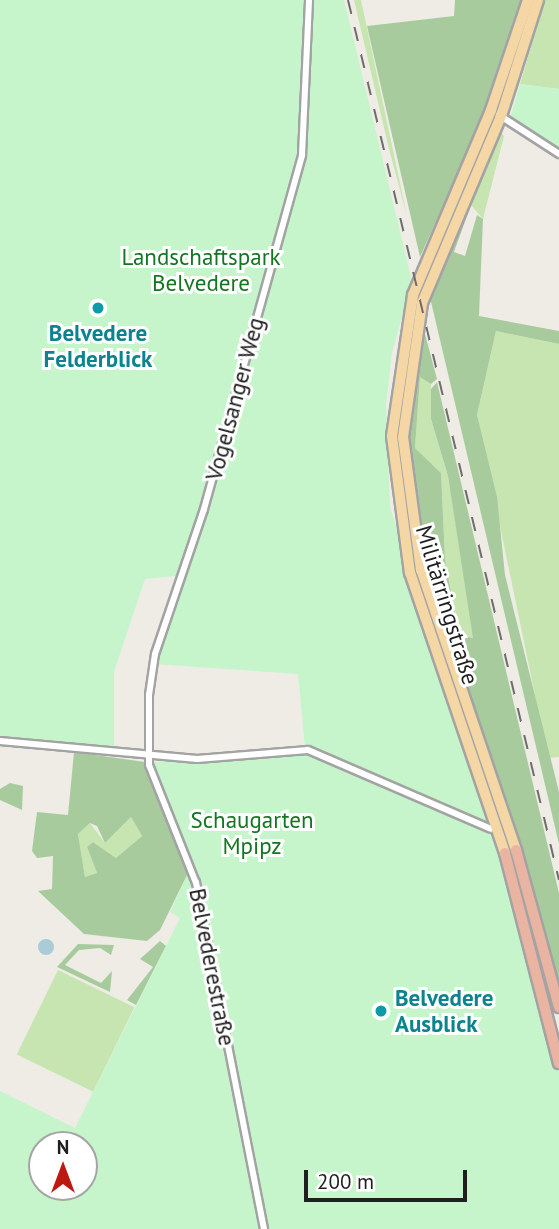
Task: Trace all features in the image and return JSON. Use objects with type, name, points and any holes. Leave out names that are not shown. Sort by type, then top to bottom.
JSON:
[{"type":"highway","name":"Militärringstraße","points":[[516,850],[559,1007]]},
{"type":"highway","name":"Militärringstraße","points":[[505,853],[559,1063]]},
{"type":"main road","name":"Militärringstraße","points":[[505,853],[410,573],[392,436],[413,295],[496,113],[528,0]]},
{"type":"main road","name":"Militärringstraße","points":[[516,850],[421,570],[403,438],[422,303],[538,0]]},
{"type":"street","name":"Vogelsanger Weg","points":[[204,509],[302,155],[309,0]]},
{"type":"street","points":[[496,113],[559,154]]},
{"type":"street","name":"Belvederestraße","points":[[204,509],[150,671],[147,757],[196,883],[264,1229]]},
{"type":"street","points":[[0,741],[197,760],[307,750],[491,829]]},
{"type":"green space","name":"Landschaftspark Belvedere","points":[[0,0],[344,0],[412,281],[392,353],[386,406],[390,507],[502,855],[559,1072],[559,1229],[0,1229],[0,1091],[75,1128],[180,918],[170,912],[189,871],[152,785],[154,762],[305,748],[298,674],[154,664],[185,575],[145,579],[114,672],[114,749],[0,737]]},
{"type":"green space","points":[[354,0],[361,0],[407,216],[389,149]]},
{"type":"green space","points":[[455,0],[523,0],[485,113],[420,257],[367,26],[454,16]]},
{"type":"green space","points":[[545,0],[559,0],[559,89],[520,84]]},
{"type":"green space","points":[[520,84],[559,89],[559,147],[510,118]]},
{"type":"green space","points":[[498,129],[504,136],[483,219],[471,205]]},
{"type":"green space","points":[[497,133],[454,252],[465,256],[477,215],[483,219],[479,316],[559,331],[559,344],[496,331],[477,415],[497,497],[505,575],[559,792],[559,844],[428,289]]},
{"type":"green space","points":[[421,319],[437,379],[431,384],[420,377],[415,448],[441,473],[445,559],[459,635],[473,638],[448,476],[431,419],[431,389],[437,382],[559,893],[559,986],[503,791],[424,562],[409,487],[407,414]]},
{"type":"green space","points":[[496,331],[559,344],[559,757],[548,758],[477,415]]},
{"type":"green space","points":[[420,376],[431,384],[431,419],[448,476],[474,638],[460,636],[445,559],[441,473],[415,448]]},
{"type":"green space","points":[[74,752],[145,762],[189,871],[160,930],[147,941],[84,934],[38,891],[52,889],[53,856],[37,858],[32,851],[37,812],[68,815]],"holes":[[[131,817],[142,836],[116,858],[93,842],[87,847],[97,873],[85,877],[78,834],[90,823],[97,826],[105,843]]]},
{"type":"green space","points":[[10,783],[23,786],[22,810],[0,800],[0,789]]},
{"type":"green space","points":[[131,817],[142,836],[116,858],[93,842],[87,847],[97,873],[85,877],[78,834],[90,823],[105,843]]},
{"type":"green space","points":[[160,941],[166,946],[136,1005],[127,1000],[153,967],[140,959]]},
{"type":"green space","points":[[78,944],[114,945],[111,955],[100,948],[79,950],[65,965],[101,983],[112,971],[110,992],[57,967]]},
{"type":"green space","points":[[58,970],[134,1007],[93,1092],[17,1054]]},
{"type":"water","points":[[46,939],[52,941],[52,953],[46,955],[40,953],[38,947],[40,941]]},
{"type":"railway","points":[[348,0],[559,880]]},
{"type":"place","name":"Belvedere Felderblick","points":[[98,308]]},
{"type":"place","name":"Belvedere Ausblick","points":[[381,1011]]},
{"type":"park label","name":"Schaugarten Mpipz","points":[[252,833]]}]
